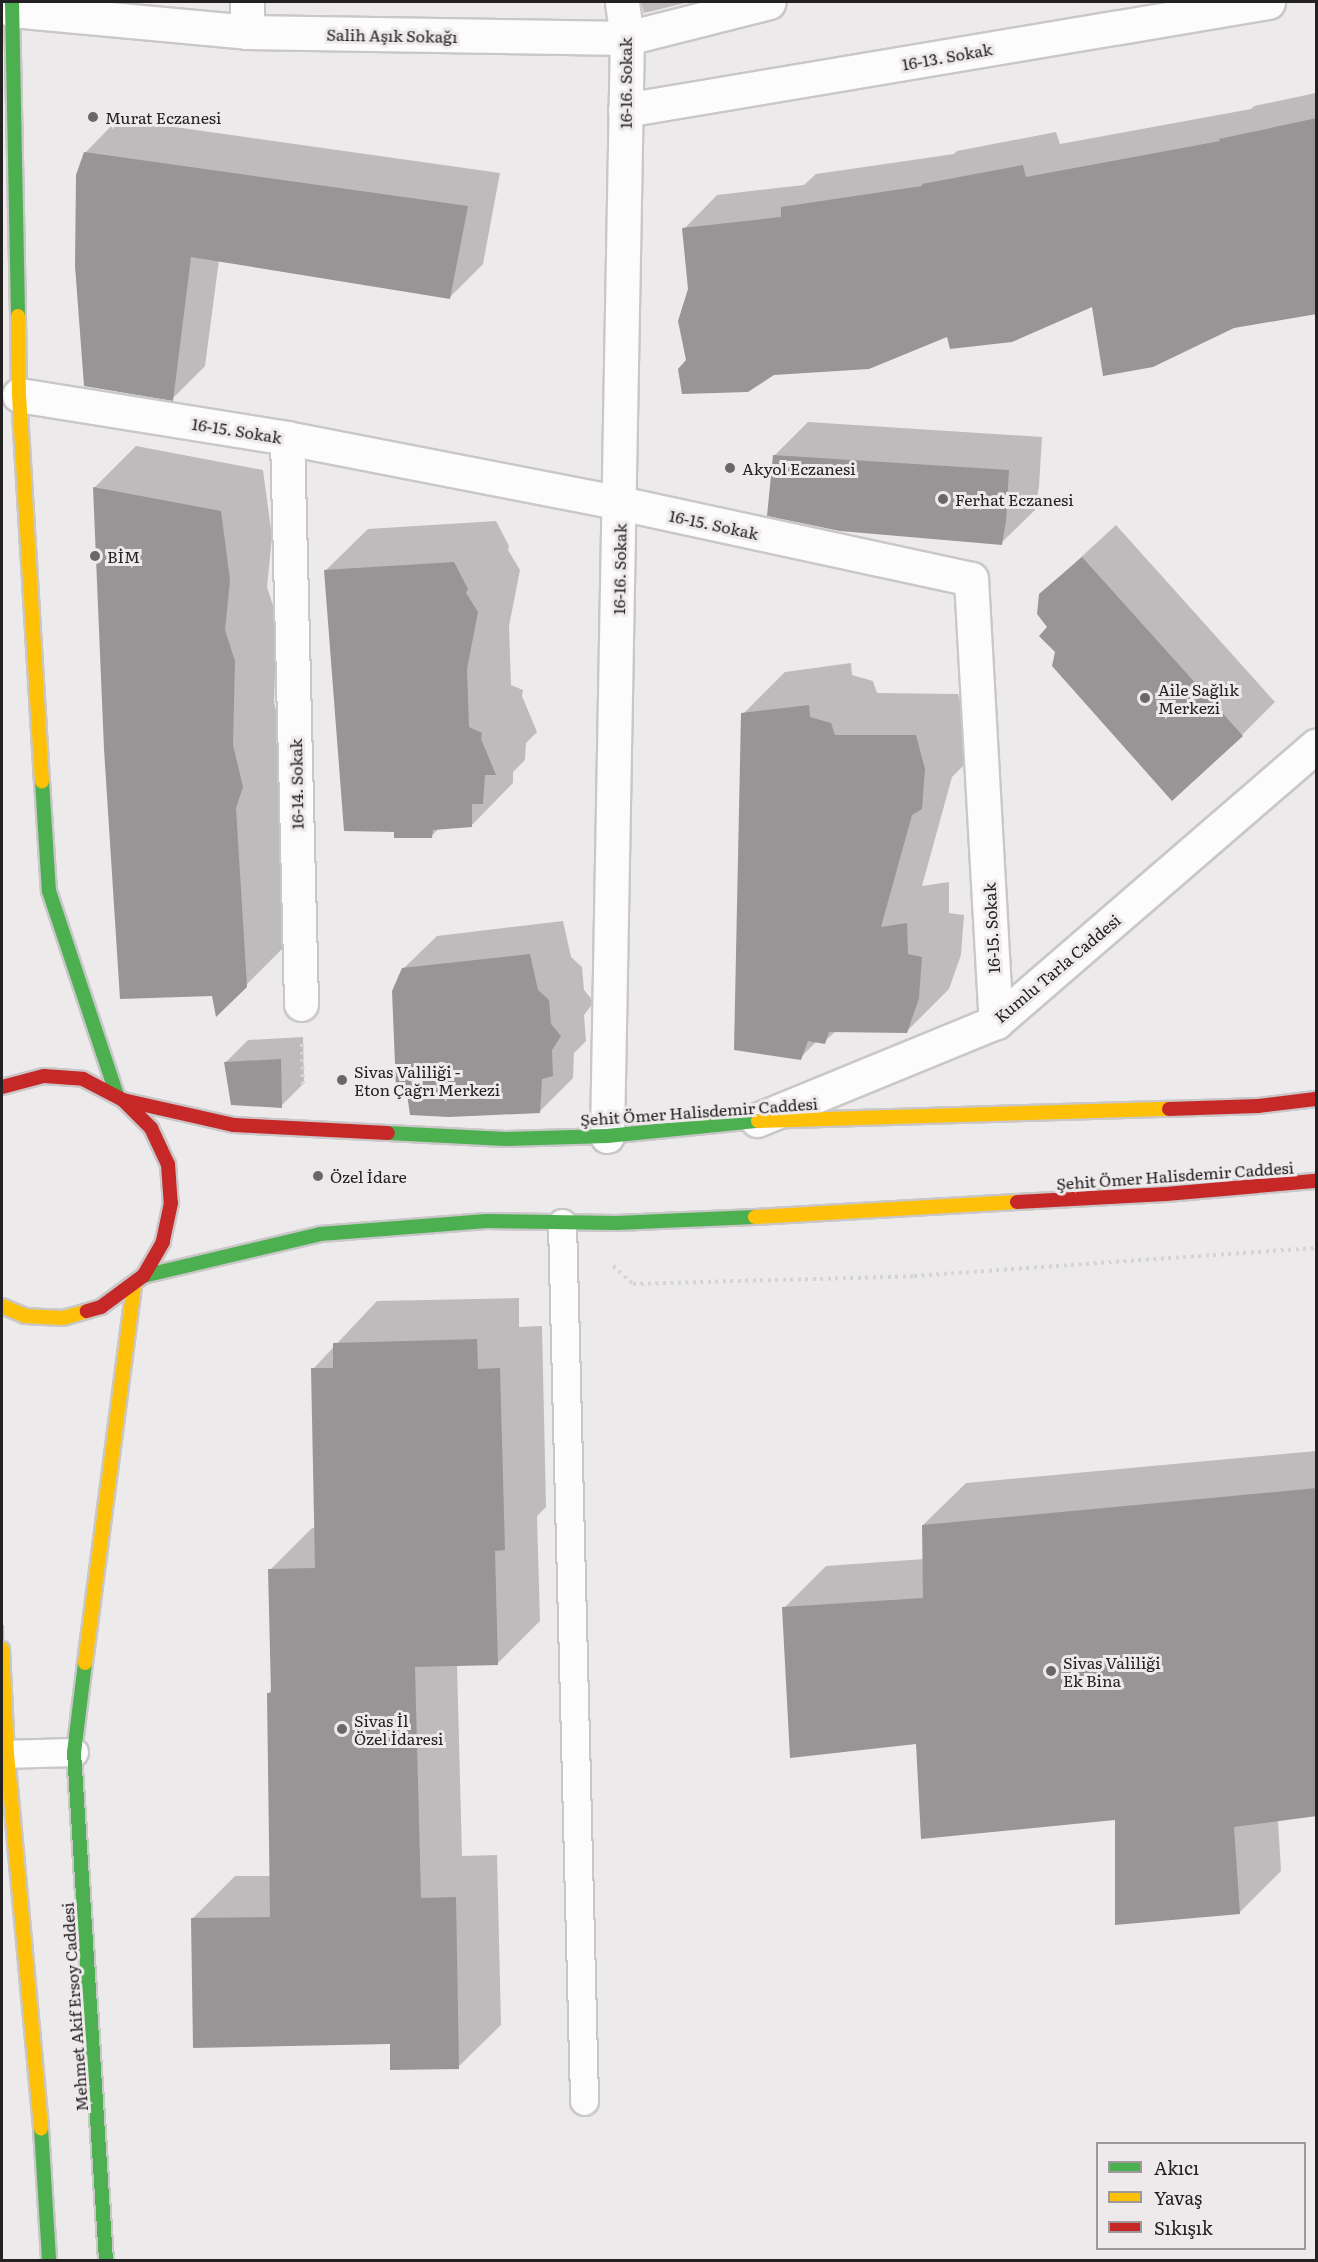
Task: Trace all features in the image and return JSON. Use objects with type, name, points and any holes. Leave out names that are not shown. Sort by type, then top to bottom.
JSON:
[{"type":"main road","points":[[12,6],[20,395],[49,891],[120,1097]]},
{"type":"main road","points":[[2,1087],[44,1076],[82,1079],[120,1097],[151,1128],[168,1164],[171,1203],[163,1242],[138,1281],[101,1307],[63,1318],[25,1316],[2,1306]]},
{"type":"main road","name":"Şehit Ömer Halisdemir Caddesi","points":[[120,1097],[234,1125],[506,1139],[607,1136],[756,1120],[1258,1106],[1317,1099]]},
{"type":"main road","name":"Şehit Ömer Halisdemir Caddesi","points":[[138,1281],[320,1234],[486,1221],[616,1223],[746,1217],[1155,1194],[1317,1181]]},
{"type":"main road","name":"Mehmet Akif Ersoy Caddesi","points":[[106,2260],[74,1752],[138,1281]]},
{"type":"main road","points":[[2,1649],[4,1754],[46,2184],[49,2260]]},
{"type":"street","name":"16-16. Sokak","points":[[607,1136],[627,38],[622,2]]},
{"type":"street","name":"Salih Aşık Sokağı","points":[[12,6],[627,38],[769,2]]},
{"type":"street","name":"16-13. Sokak","points":[[625,110],[1268,2]]},
{"type":"street","name":"16-15. Sokak","points":[[20,395],[287,438],[620,503],[971,579],[996,1022]]},
{"type":"street","name":"16-14. Sokak","points":[[287,438],[301,1004]]},
{"type":"street","name":"Kumlu Tarla Caddesi","points":[[756,1120],[996,1022],[1317,746]]},
{"type":"lane","points":[[562,1222],[584,2101]]},
{"type":"lane","points":[[4,1754],[74,1752]]},
{"type":"path","points":[[301,1004],[304,1129]]},
{"type":"path","points":[[562,1222],[633,1284],[914,1276],[1317,1248]]},
{"type":"building","points":[[1317,118],[1317,314],[1234,328],[1153,367],[1103,376],[1092,307],[1012,342],[950,349],[947,337],[869,369],[774,375],[748,392],[682,394],[678,369],[686,360],[678,321],[688,289],[682,228],[781,217],[781,207],[922,186],[922,184],[1023,165],[1026,177],[1220,141],[1219,139]]},
{"type":"building","points":[[84,152],[468,206],[450,299],[191,257],[173,401],[84,386],[75,266],[76,175]]},
{"type":"building","points":[[773,455],[1009,470],[1002,545],[840,531],[767,516]]},
{"type":"building","points":[[93,487],[221,511],[230,580],[225,630],[235,661],[233,745],[243,787],[236,808],[247,987],[216,1017],[212,996],[120,999],[104,749]]},
{"type":"building","name":"Aile Sağlık Merkezi","points":[[1082,557],[1243,736],[1172,801],[1052,666],[1055,652],[1039,636],[1047,627],[1037,614],[1039,594]]},
{"type":"building","points":[[454,562],[468,589],[466,593],[478,612],[467,669],[469,727],[482,733],[481,739],[496,775],[485,775],[483,804],[472,804],[472,827],[433,830],[432,838],[394,838],[394,832],[344,831],[324,570]]},
{"type":"building","points":[[809,705],[810,717],[831,723],[835,735],[916,735],[925,769],[922,809],[912,815],[881,927],[907,923],[908,954],[922,957],[919,998],[907,1033],[829,1032],[825,1044],[808,1041],[801,1060],[734,1050],[741,713]]},
{"type":"building","points":[[530,954],[538,990],[549,1000],[551,1024],[561,1036],[552,1050],[553,1076],[542,1079],[540,1113],[449,1117],[410,1115],[407,1094],[396,1088],[392,991],[402,968]]},
{"type":"building","points":[[281,1059],[282,1108],[231,1105],[224,1062]]},
{"type":"building","name":"Sivas İl Özel İdaresi","points":[[477,1339],[478,1369],[500,1368],[505,1550],[495,1551],[498,1665],[415,1667],[421,1898],[456,1897],[459,2069],[390,2070],[390,2044],[193,2048],[191,1918],[270,1917],[267,1693],[271,1693],[268,1569],[315,1568],[311,1368],[333,1368],[333,1343]]},
{"type":"building","name":"Sivas Valiliği Ek Bina","points":[[1317,1488],[1317,1816],[1234,1827],[1240,1914],[1115,1925],[1115,1820],[921,1839],[916,1744],[790,1758],[782,1607],[923,1598],[922,1525]]},
{"type":"traffic: fast","points":[[12,2],[18,316]]},
{"type":"traffic: fast","points":[[42,781],[49,891],[117,1095]]},
{"type":"traffic: fast","points":[[388,1133],[506,1139],[607,1136],[758,1121]]},
{"type":"traffic: fast","points":[[143,1276],[320,1234],[486,1221],[616,1223],[755,1217]]},
{"type":"traffic: fast","points":[[85,1663],[74,1752],[106,2260]]},
{"type":"traffic: fast","points":[[41,2128],[49,2260]]},
{"type":"traffic: slow","points":[[18,316],[19,395],[42,781]]},
{"type":"traffic: slow","points":[[758,1121],[1169,1109]]},
{"type":"traffic: slow","points":[[755,1217],[1017,1202]]},
{"type":"traffic: slow","points":[[85,1663],[134,1285]]},
{"type":"traffic: slow","points":[[2,1306],[25,1316],[63,1318],[87,1311]]},
{"type":"traffic: slow","points":[[2,1649],[7,1754],[41,2128]]},
{"type":"traffic: jam","points":[[2,1087],[44,1076],[83,1079],[123,1100],[151,1128],[168,1164],[171,1203],[163,1242],[143,1276],[101,1307],[87,1311]]},
{"type":"traffic: jam","points":[[1169,1109],[1258,1106],[1316,1099]]},
{"type":"traffic: jam","points":[[123,1100],[234,1125],[388,1133]]},
{"type":"traffic: jam","points":[[1017,1202],[1166,1194],[1316,1181]]},
{"type":"place","name":"Murat Eczanesi","points":[[93,117]]},
{"type":"place","name":"Akyol Eczanesi","points":[[730,468]]},
{"type":"place","name":"Ferhat Eczanesi","points":[[943,499]]},
{"type":"place","name":"BİM","points":[[95,556]]},
{"type":"place","name":"Aile Sağlık Merkezi","points":[[1145,698]]},
{"type":"place","name":"Sivas Valiliği - Eton Çağrı Merkezi","points":[[342,1080]]},
{"type":"place","name":"Özel İdare","points":[[318,1176]]},
{"type":"place","name":"Sivas Valiliği Ek Bina","points":[[1051,1671]]},
{"type":"place","name":"Sivas İl Özel İdaresi","points":[[342,1729]]}]
